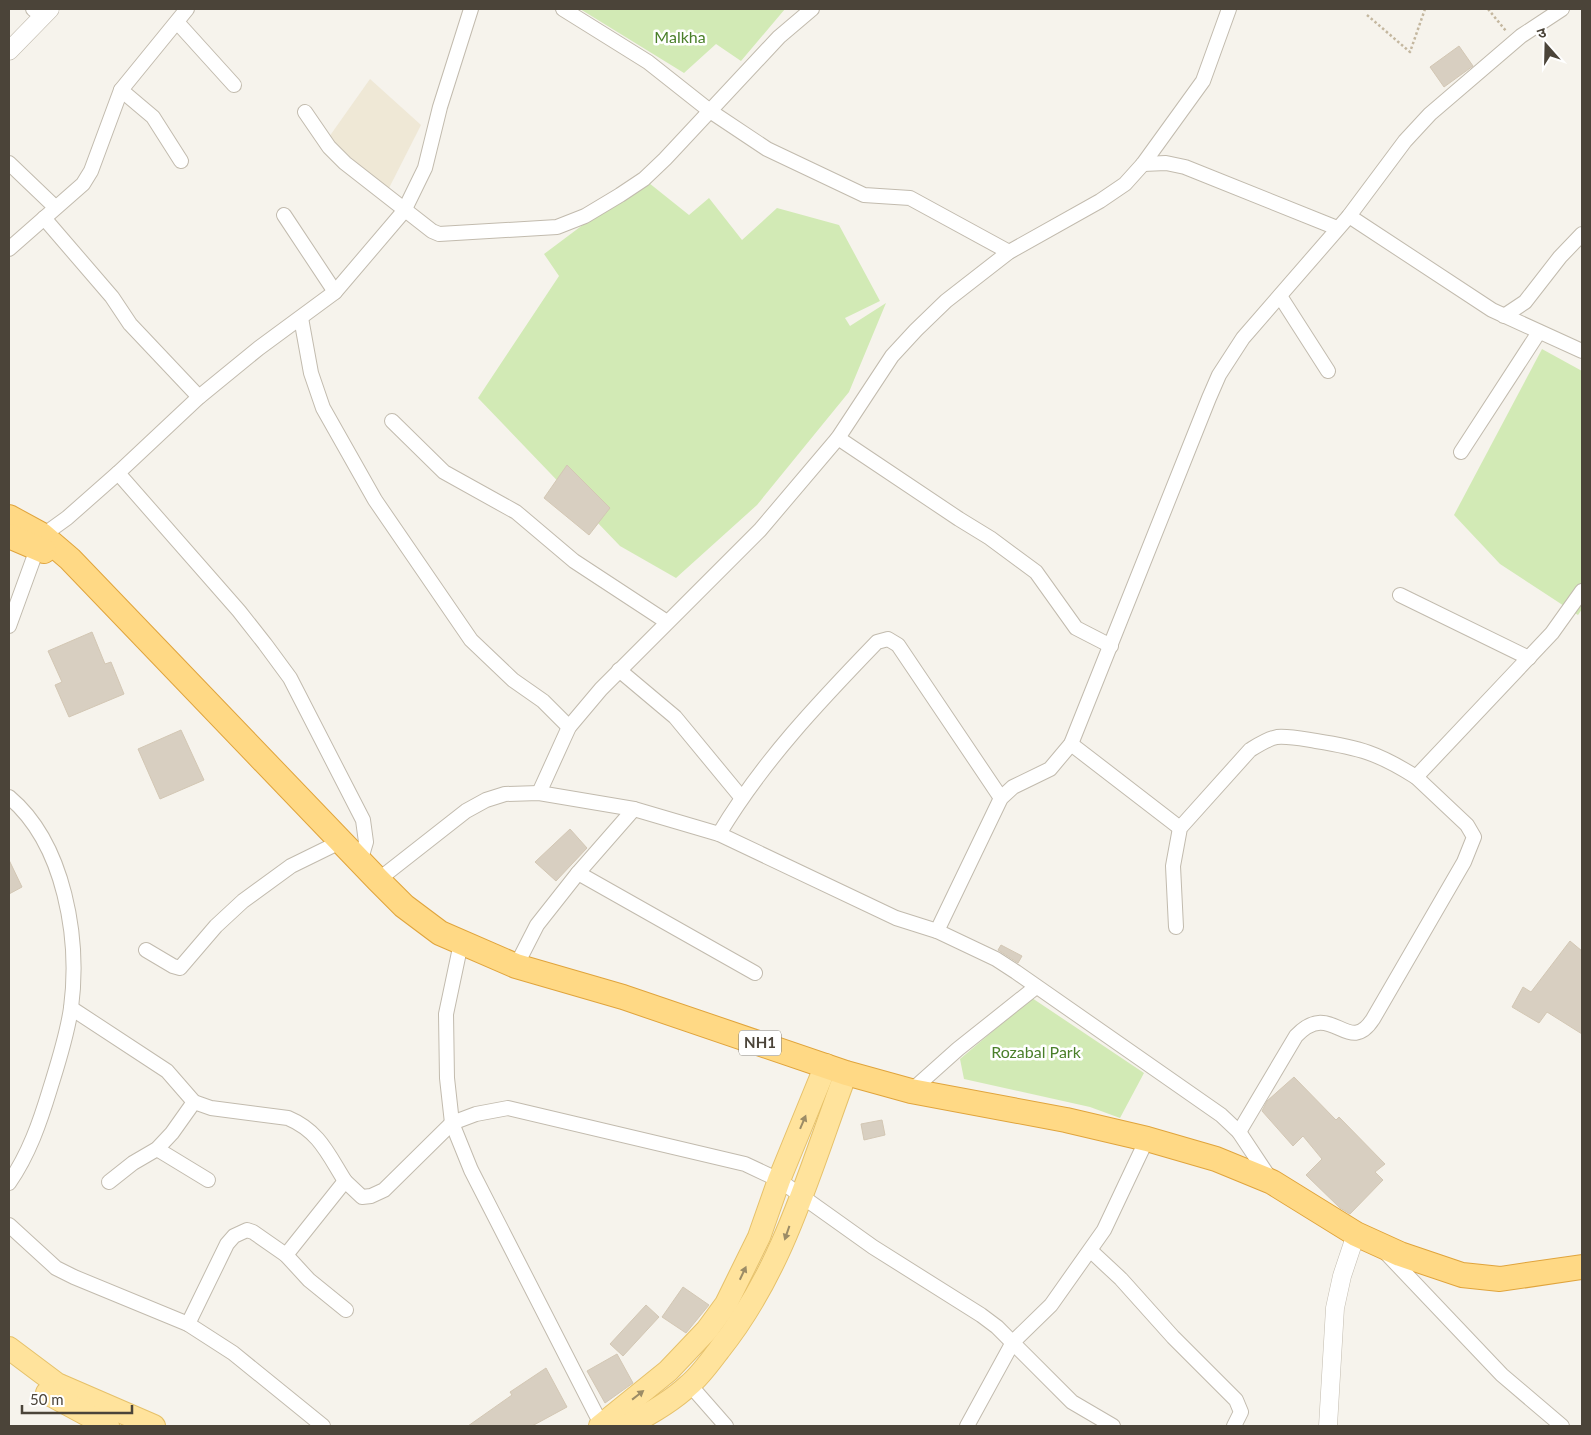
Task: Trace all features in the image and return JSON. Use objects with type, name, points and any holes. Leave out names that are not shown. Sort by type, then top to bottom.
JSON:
[{"type":"highway","name":"NH1","points":[[9,517],[40,542],[70,559],[342,841],[360,862],[424,922],[440,933],[516,966],[641,1003],[836,1069],[911,1091],[1066,1120],[1147,1139],[1216,1159],[1272,1182],[1366,1239],[1436,1267],[1462,1275],[1481,1278],[1525,1276],[1582,1267]]},
{"type":"highway","name":"NH1","points":[[9,536],[40,542]]},
{"type":"main road","points":[[601,1425],[668,1370],[712,1323],[740,1280],[759,1237],[779,1180],[836,1069]]},
{"type":"main road","points":[[626,1426],[650,1414],[690,1385],[739,1326],[759,1294],[780,1252],[800,1194],[836,1069]]},
{"type":"main road","points":[[9,1348],[57,1384],[154,1426]]},
{"type":"main road","points":[[9,1366],[55,1398],[96,1423]]},
{"type":"street","points":[[9,249],[83,184],[91,170],[121,90],[146,56],[177,22],[186,9]]},
{"type":"street","points":[[9,626],[40,542],[118,474],[199,396],[259,348],[335,292],[404,211],[425,168],[440,107],[471,9]]},
{"type":"street","points":[[563,9],[648,62],[710,111],[767,149],[864,195],[910,198],[1009,252]]},
{"type":"street","points":[[305,112],[329,147],[404,211],[438,234],[538,229],[575,221],[644,179],[666,160],[779,37],[812,9]]},
{"type":"street","points":[[539,793],[569,727],[619,670],[760,530],[838,438],[892,356],[916,330],[946,301],[1009,252],[1100,201],[1125,184],[1143,164],[1203,81],[1229,9]]},
{"type":"street","points":[[937,931],[1001,798],[1013,786],[1050,769],[1071,744],[1219,375],[1243,338],[1337,228],[1350,216],[1406,141],[1430,114],[1515,40],[1562,9]]},
{"type":"street","points":[[9,51],[42,11]]},
{"type":"street","points":[[177,22],[234,85]]},
{"type":"street","points":[[121,90],[152,117],[181,161]]},
{"type":"street","points":[[9,163],[55,207]]},
{"type":"street","points":[[1143,164],[1166,163],[1204,173],[1337,228]]},
{"type":"street","points":[[284,215],[335,292]]},
{"type":"street","points":[[1350,216],[1504,316],[1582,351]]},
{"type":"street","points":[[44,218],[112,298],[130,324],[199,396]]},
{"type":"street","points":[[1504,316],[1525,302],[1560,257],[1582,234]]},
{"type":"street","points":[[1280,296],[1328,371]]},
{"type":"street","points":[[301,318],[311,373],[323,408],[375,500],[471,640],[512,680],[543,702],[569,727]]},
{"type":"street","points":[[1461,452],[1539,332]]},
{"type":"street","points":[[392,421],[444,472],[516,512],[574,561],[667,622]]},
{"type":"street","points":[[838,438],[990,538],[1036,572],[1076,628],[1111,646]]},
{"type":"street","points":[[118,474],[239,610],[290,678],[364,820],[366,842],[360,862]]},
{"type":"street","points":[[1416,777],[1552,633],[1582,592]]},
{"type":"street","points":[[1400,594],[1529,658]]},
{"type":"street","points":[[719,834],[741,797],[813,709],[877,642],[888,639],[898,645],[1001,798]]},
{"type":"street","points":[[619,670],[676,717],[741,797]]},
{"type":"street","points":[[1176,927],[1173,866],[1180,828],[1250,750],[1276,737],[1288,737],[1355,747],[1385,758],[1416,777],[1472,831],[1474,837],[1464,862],[1367,1029],[1359,1033],[1352,1033],[1325,1022],[1314,1022],[1306,1026],[1296,1036],[1239,1132]]},
{"type":"street","points":[[1071,744],[1180,828]]},
{"type":"street","points":[[378,880],[466,810],[486,800],[506,794],[539,793],[634,809],[719,834],[896,918],[937,931],[996,960],[1203,1101],[1239,1132],[1272,1182]]},
{"type":"street","points":[[9,797],[29,818],[54,858],[70,923],[73,969],[71,1008],[37,1130],[9,1183]]},
{"type":"street","points":[[516,966],[536,925],[634,809]]},
{"type":"street","points":[[146,950],[172,966],[180,968],[216,926],[243,901],[291,866],[342,841]]},
{"type":"street","points":[[578,873],[755,973]]},
{"type":"street","points":[[461,943],[446,1014],[447,1078],[452,1123],[471,1170],[601,1425]]},
{"type":"street","points":[[911,1091],[958,1049],[1036,987]]},
{"type":"street","points":[[71,1008],[167,1071],[194,1102],[211,1108],[288,1118],[299,1122],[313,1132],[322,1143],[345,1181],[362,1197],[377,1194],[384,1190],[452,1123],[476,1114],[508,1108],[534,1113],[594,1130],[723,1157],[779,1180],[873,1247],[982,1315],[1013,1342],[1072,1402],[1113,1426]]},
{"type":"street","points":[[109,1182],[133,1163],[157,1149],[172,1133],[194,1102]]},
{"type":"street","points":[[967,1426],[1013,1342],[1051,1306],[1091,1251],[1107,1224],[1147,1139]]},
{"type":"street","points":[[157,1149],[208,1180]]},
{"type":"street","points":[[286,1256],[345,1181]]},
{"type":"street","points":[[9,1225],[50,1263],[74,1277],[188,1324],[233,1353],[323,1426]]},
{"type":"street","points":[[188,1324],[227,1244],[234,1236],[247,1230],[253,1232],[286,1256],[309,1280],[346,1310]]},
{"type":"street","points":[[1328,1426],[1335,1308],[1342,1276],[1366,1239],[1502,1376],[1562,1426]]},
{"type":"street","points":[[1091,1251],[1121,1279],[1173,1337],[1236,1400],[1241,1412],[1234,1426]]},
{"type":"street","points":[[690,1385],[726,1426]]},
{"type":"path","points":[[1367,16],[1410,52],[1425,9]]},
{"type":"path","points":[[1488,9],[1515,40]]},
{"type":"shaded area","points":[[370,79],[421,125],[387,192],[329,137]]},
{"type":"green space","name":"Malkha","points":[[580,9],[785,9],[741,61],[716,44],[684,73]]},
{"type":"green space","points":[[644,179],[689,215],[709,198],[742,240],[777,208],[839,225],[880,301],[845,318],[850,326],[886,303],[849,392],[757,505],[676,578],[620,546],[478,398],[559,276],[544,254]]},
{"type":"green space","points":[[1542,349],[1582,371],[1582,609],[1578,615],[1500,564],[1454,515]]},
{"type":"green space","name":"Rozabal Park","points":[[1032,998],[1144,1073],[1120,1118],[1090,1107],[964,1079],[960,1059]]},
{"type":"building","points":[[1459,46],[1473,66],[1444,87],[1430,67]]},
{"type":"building","points":[[567,465],[610,508],[589,535],[544,498]]},
{"type":"building","points":[[92,632],[105,664],[111,662],[124,694],[69,717],[55,685],[62,682],[48,651]]},
{"type":"building","points":[[181,730],[204,780],[160,799],[138,749]]},
{"type":"building","points":[[570,829],[587,848],[556,881],[535,862]]},
{"type":"building","points":[[9,860],[22,887],[9,894]]},
{"type":"building","points":[[1570,941],[1582,951],[1582,1034],[1547,1012],[1539,1023],[1512,1007],[1523,987],[1531,992]]},
{"type":"building","points":[[1001,945],[1022,956],[1018,963],[998,950]]},
{"type":"building","points":[[1294,1077],[1336,1120],[1339,1117],[1385,1164],[1375,1172],[1383,1180],[1350,1214],[1340,1208],[1306,1175],[1322,1159],[1303,1136],[1293,1146],[1262,1111],[1267,1101]]},
{"type":"building","points":[[882,1120],[885,1135],[864,1140],[861,1124]]},
{"type":"building","points":[[683,1287],[709,1305],[686,1333],[662,1317]]},
{"type":"building","points":[[646,1305],[659,1317],[623,1356],[610,1344]]},
{"type":"building","points":[[617,1354],[633,1383],[605,1403],[587,1371]]},
{"type":"building","points":[[546,1368],[567,1407],[532,1426],[468,1426],[512,1395],[510,1392]]}]
